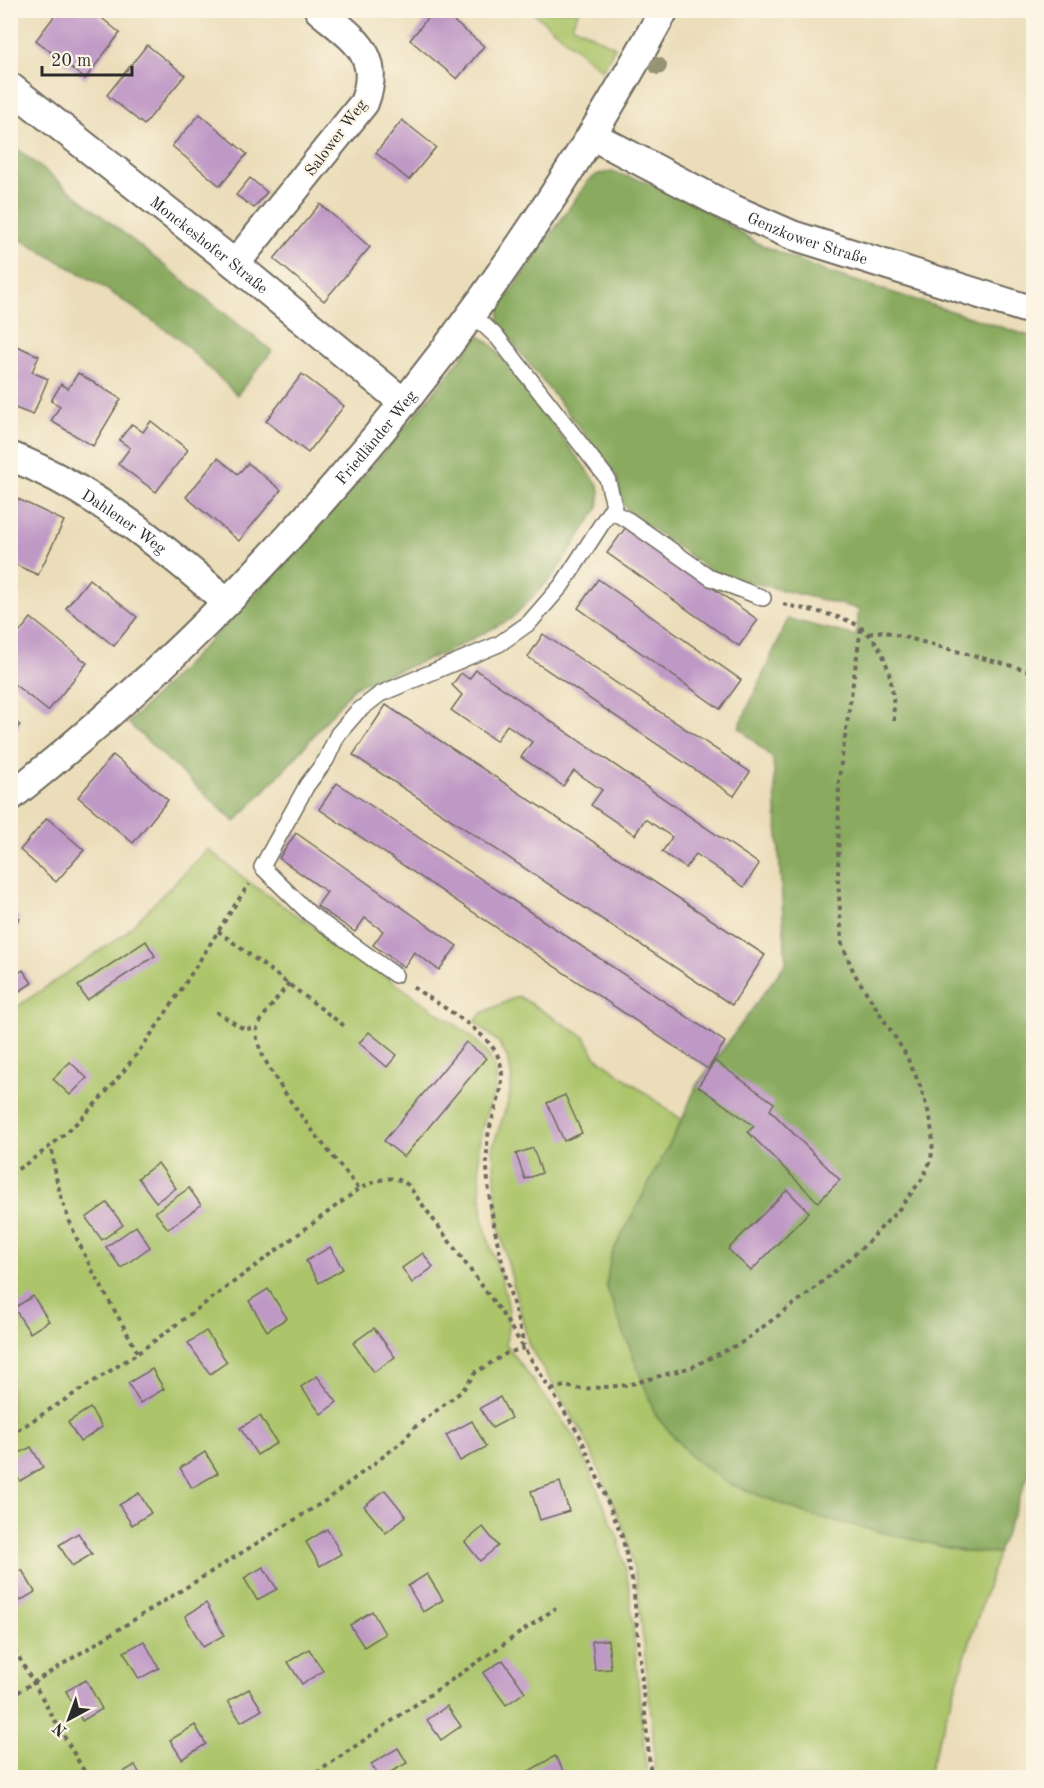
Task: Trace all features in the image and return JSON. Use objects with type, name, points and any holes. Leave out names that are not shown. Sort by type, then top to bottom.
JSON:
[{"type":"street","name":"Salower Weg","points":[[236,264],[364,103],[372,83],[370,62],[359,44],[319,10]]},
{"type":"street","name":"Friedländer Weg","points":[[10,797],[85,738],[227,602],[404,403],[472,314],[557,193],[593,136],[663,10]]},
{"type":"street","name":"Monckeshofer Straße","points":[[10,87],[236,264],[404,403]]},
{"type":"street","name":"Genzkower Straße","points":[[593,136],[728,207],[792,235],[1034,311]]},
{"type":"street","name":"Dahlener Weg","points":[[10,456],[39,467],[87,495],[140,531],[227,602]]},
{"type":"lane","points":[[395,975],[310,914],[262,867],[307,785],[326,759],[338,734],[357,712],[380,694],[499,644],[529,623],[562,585],[612,512],[612,488],[607,478],[498,338],[472,314]]},
{"type":"lane","points":[[612,512],[628,520],[711,578],[763,598]]},
{"type":"path","points":[[763,598],[854,624],[869,634],[887,665],[894,694],[894,724]]},
{"type":"path","points":[[551,1390],[564,1386],[582,1389],[628,1385],[692,1367],[741,1343],[809,1293],[862,1248],[900,1208],[922,1179],[931,1160],[933,1142],[930,1117],[919,1083],[905,1053],[854,973],[842,944],[838,879],[839,778],[861,628]]},
{"type":"path","points":[[869,634],[882,630],[1034,672]]},
{"type":"path","points":[[10,1173],[52,1146],[117,1080],[148,1042],[218,931],[262,867]]},
{"type":"path","points":[[218,931],[347,1028]]},
{"type":"path","points":[[395,975],[481,1034],[499,1058],[503,1076],[501,1094],[486,1146],[493,1224],[525,1348]]},
{"type":"path","points":[[289,983],[257,1028],[257,1042],[268,1068],[359,1190]]},
{"type":"path","points":[[216,1012],[244,1029],[257,1028]]},
{"type":"path","points":[[52,1146],[53,1165],[71,1228],[138,1353]]},
{"type":"path","points":[[10,1435],[138,1353],[359,1190],[387,1177],[399,1178],[408,1185],[525,1348],[580,1436],[622,1536],[633,1584],[651,1778]]},
{"type":"path","points":[[10,1697],[328,1499],[402,1442],[415,1427],[462,1391],[476,1372],[507,1353],[525,1348]]},
{"type":"path","points":[[309,1778],[556,1608]]},
{"type":"path","points":[[10,1642],[36,1682],[88,1778]]},
{"type":"green space","points":[[531,11],[579,11],[572,25],[615,47],[602,70]]},
{"type":"green space","points":[[10,143],[272,351],[237,395],[178,338],[97,283],[11,234]]},
{"type":"green space","points":[[612,172],[646,182],[691,202],[757,243],[821,270],[1033,337],[1034,1461],[998,1553],[966,1552],[810,1515],[730,1484],[691,1457],[656,1416],[606,1286],[611,1256],[682,1120],[696,1086],[786,963],[773,759],[739,727],[788,619],[856,636],[859,609],[714,573],[630,513],[623,504],[616,474],[505,333],[499,320],[500,307],[588,181],[598,174]]},
{"type":"green space","points":[[479,335],[492,345],[597,483],[600,491],[598,508],[554,575],[511,619],[447,652],[354,687],[294,759],[235,822],[128,723],[310,535],[397,437]]},
{"type":"green space","points":[[208,849],[250,883],[469,1034],[485,1050],[493,1064],[496,1076],[495,1088],[482,1128],[479,1146],[479,1174],[484,1223],[509,1312],[506,1344],[576,1439],[618,1538],[629,1586],[647,1777],[11,1778],[11,1011],[124,934]]},
{"type":"green space","points":[[518,996],[585,1037],[595,1056],[682,1120],[611,1256],[606,1286],[809,1514],[965,1552],[998,1553],[927,1777],[655,1777],[653,1730],[637,1584],[626,1534],[584,1435],[529,1346],[498,1224],[493,1146],[509,1099],[512,1077],[508,1059],[499,1043],[475,1022],[482,1013]]},
{"type":"building","points":[[59,10],[92,10],[120,33],[85,79],[36,40]]},
{"type":"building","points":[[434,10],[440,10],[484,46],[457,79],[410,40]]},
{"type":"building","points":[[147,45],[185,75],[144,125],[107,95]]},
{"type":"building","points":[[200,114],[247,154],[220,186],[172,146]]},
{"type":"building","points":[[402,120],[436,147],[409,180],[376,153]]},
{"type":"building","points":[[250,178],[267,192],[254,208],[236,195]]},
{"type":"building","points":[[320,204],[370,247],[324,301],[274,259]]},
{"type":"building","points":[[10,343],[39,356],[32,372],[48,379],[33,415],[10,406]]},
{"type":"building","points":[[78,373],[121,399],[93,446],[51,421],[60,406],[51,401],[61,384],[68,389]]},
{"type":"building","points":[[302,374],[344,406],[308,453],[266,421]]},
{"type":"building","points":[[151,421],[188,450],[156,492],[118,464],[130,448],[119,440],[132,424],[143,432]]},
{"type":"building","points":[[218,458],[238,474],[248,463],[281,490],[239,541],[186,497]]},
{"type":"building","points":[[18,499],[64,521],[38,575],[10,562],[10,515]]},
{"type":"building","points":[[626,527],[758,620],[739,646],[607,553]]},
{"type":"building","points":[[89,579],[137,617],[114,646],[66,608]]},
{"type":"building","points":[[598,579],[741,680],[720,709],[578,608]]},
{"type":"building","points":[[31,618],[87,663],[48,711],[10,681],[10,644]]},
{"type":"building","points":[[543,634],[750,772],[734,796],[528,657]]},
{"type":"building","points":[[476,670],[759,864],[744,887],[696,854],[686,868],[662,852],[672,837],[645,819],[635,835],[591,805],[602,790],[574,771],[563,786],[521,757],[532,742],[507,725],[496,741],[451,710],[462,695],[452,685],[461,673],[469,679]]},
{"type":"building","points":[[386,705],[765,955],[732,1005],[353,755]]},
{"type":"building","points":[[10,717],[20,725],[10,737]]},
{"type":"building","points":[[113,755],[168,800],[133,843],[78,797]]},
{"type":"building","points":[[337,783],[725,1042],[708,1069],[319,809]]},
{"type":"building","points":[[47,818],[84,850],[56,882],[20,850]]},
{"type":"building","points":[[296,833],[457,946],[439,970],[414,952],[404,967],[373,945],[383,931],[365,918],[355,932],[317,906],[327,892],[279,858]]},
{"type":"building","points":[[10,911],[20,918],[10,931]]},
{"type":"building","points":[[146,941],[155,956],[87,1000],[78,986]]},
{"type":"building","points":[[23,970],[32,983],[12,996],[10,978]]},
{"type":"building","points":[[369,1032],[397,1055],[387,1067],[359,1043]]},
{"type":"building","points":[[466,1042],[486,1058],[404,1157],[384,1141]]},
{"type":"building","points":[[715,1061],[774,1103],[770,1110],[840,1180],[818,1202],[748,1132],[754,1126],[698,1086]]},
{"type":"building","points":[[70,1062],[87,1078],[70,1095],[53,1079]]},
{"type":"building","points":[[565,1095],[582,1133],[564,1141],[547,1103]]},
{"type":"building","points":[[533,1148],[542,1173],[525,1179],[516,1154]]},
{"type":"building","points":[[158,1163],[176,1188],[156,1202],[138,1178]]},
{"type":"building","points":[[189,1188],[201,1205],[168,1229],[155,1212]]},
{"type":"building","points":[[787,1190],[809,1212],[751,1271],[728,1249]]},
{"type":"building","points":[[107,1203],[123,1225],[102,1240],[86,1218]]},
{"type":"building","points":[[136,1226],[150,1247],[121,1268],[106,1247]]},
{"type":"building","points":[[330,1247],[343,1269],[319,1283],[306,1261]]},
{"type":"building","points":[[423,1253],[433,1267],[412,1283],[402,1268]]},
{"type":"building","points":[[268,1289],[287,1318],[267,1331],[249,1301]]},
{"type":"building","points":[[33,1296],[49,1321],[30,1333],[14,1308]]},
{"type":"building","points":[[374,1328],[395,1357],[374,1372],[353,1343]]},
{"type":"building","points":[[206,1331],[227,1362],[210,1374],[188,1343]]},
{"type":"building","points":[[152,1369],[164,1389],[140,1403],[128,1383]]},
{"type":"building","points":[[317,1376],[337,1402],[321,1414],[301,1387]]},
{"type":"building","points":[[500,1397],[511,1418],[492,1428],[480,1408]]},
{"type":"building","points":[[90,1408],[102,1427],[80,1442],[68,1422]]},
{"type":"building","points":[[260,1416],[277,1443],[257,1455],[240,1428]]},
{"type":"building","points":[[472,1421],[486,1447],[460,1461],[446,1435]]},
{"type":"building","points":[[31,1447],[43,1467],[20,1481],[10,1465],[10,1458]]},
{"type":"building","points":[[205,1452],[218,1473],[192,1488],[180,1468]]},
{"type":"building","points":[[560,1482],[569,1511],[540,1520],[531,1491]]},
{"type":"building","points":[[385,1490],[406,1516],[386,1533],[364,1506]]},
{"type":"building","points":[[139,1493],[151,1513],[132,1525],[119,1505]]},
{"type":"building","points":[[483,1527],[498,1546],[480,1561],[465,1542]]},
{"type":"building","points":[[327,1529],[341,1554],[320,1566],[306,1542]]},
{"type":"building","points":[[78,1533],[92,1554],[72,1566],[59,1545]]},
{"type":"building","points":[[263,1567],[277,1589],[257,1600],[244,1578]]},
{"type":"building","points":[[22,1570],[35,1592],[13,1605],[10,1600],[10,1576]]},
{"type":"building","points":[[427,1574],[443,1600],[423,1612],[408,1586]]},
{"type":"building","points":[[206,1603],[224,1635],[203,1647],[185,1616]]},
{"type":"building","points":[[372,1611],[385,1634],[364,1647],[350,1625]]},
{"type":"building","points":[[608,1640],[611,1669],[595,1670],[592,1641]]},
{"type":"building","points":[[144,1641],[159,1668],[139,1679],[124,1652]]},
{"type":"building","points":[[309,1649],[323,1671],[302,1684],[288,1662]]},
{"type":"building","points":[[503,1660],[525,1692],[506,1705],[483,1673]]},
{"type":"building","points":[[86,1680],[102,1709],[82,1721],[66,1691]]},
{"type":"building","points":[[249,1689],[262,1710],[241,1722],[228,1701]]},
{"type":"building","points":[[447,1706],[461,1726],[441,1740],[427,1720]]},
{"type":"building","points":[[195,1725],[206,1744],[182,1759],[170,1740]]},
{"type":"building","points":[[398,1748],[407,1763],[380,1778],[371,1764]]},
{"type":"building","points":[[555,1756],[565,1773],[557,1778],[533,1778],[529,1771]]},
{"type":"building","points":[[135,1765],[142,1778],[113,1778]]}]
